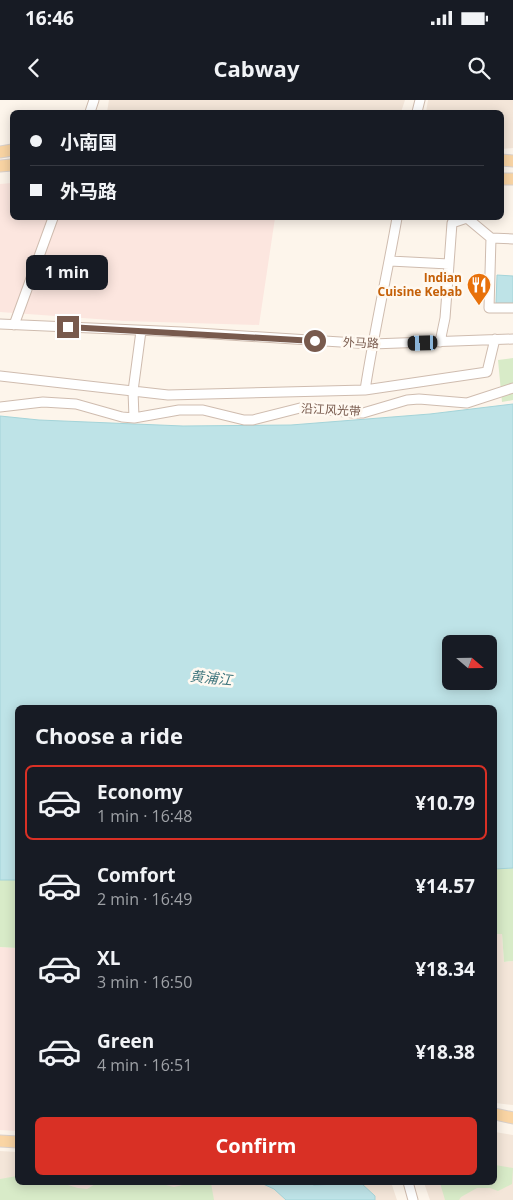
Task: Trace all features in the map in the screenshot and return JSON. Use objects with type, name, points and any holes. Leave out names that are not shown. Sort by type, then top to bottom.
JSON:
[{"type":"main road","points":[[497,1114],[513,1118]]},
{"type":"main road","points":[[0,1141],[15,1142]]},
{"type":"street","points":[[14,325],[52,220]]},
{"type":"street","points":[[365,390],[372,344],[397,220]]},
{"type":"street","points":[[440,342],[444,318],[452,224],[462,220]]},
{"type":"street","points":[[469,220],[491,238],[513,239]]},
{"type":"street","points":[[491,238],[489,308],[513,308]]},
{"type":"street","points":[[390,260],[449,264]]},
{"type":"street","name":"外马路","points":[[0,324],[141,330],[372,344],[513,339]]},
{"type":"street","points":[[134,418],[134,392],[141,330]]},
{"type":"street","points":[[0,376],[168,396],[365,390],[487,372],[495,339]]},
{"type":"street","name":"沿江风光带","points":[[0,408],[43,402],[76,404],[122,417],[134,418],[179,410],[203,410],[244,420],[253,420],[304,407],[363,413],[407,400],[419,399],[467,403],[513,388]]},
{"type":"street","points":[[409,1185],[413,1200]]},
{"type":"shaded area","points":[[109,100],[405,100],[402,110],[107,110]]},
{"type":"shaded area","points":[[428,100],[513,100],[513,148],[504,149],[504,110],[426,110]]},
{"type":"shaded area","points":[[10,183],[10,220],[275,220],[259,325],[124,321],[0,312],[0,184]]},
{"type":"shaded area","points":[[497,934],[502,934],[504,962],[513,961],[513,1105],[497,1103]]},
{"type":"shaded area","points":[[0,947],[15,948],[15,1131],[0,1130]]},
{"type":"shaded area","points":[[497,1132],[513,1135],[513,1200],[430,1200],[425,1185],[497,1185]]},
{"type":"shaded area","points":[[0,1151],[15,1152],[15,1185],[392,1185],[397,1200],[0,1200]]},
{"type":"green space","points":[[513,358],[513,400],[502,402],[498,360]]},
{"type":"green space","points":[[513,868],[513,961],[504,962],[502,934],[497,934],[497,869]]},
{"type":"green space","points":[[0,880],[15,880],[15,948],[0,947]]},
{"type":"green space","points":[[497,1165],[513,1168],[512,1184],[498,1191],[490,1188],[477,1188],[459,1200],[445,1200],[441,1185],[497,1185]]},
{"type":"green space","points":[[15,1176],[15,1185],[68,1185],[87,1189],[94,1185],[166,1185],[174,1187],[183,1185],[211,1185],[214,1200],[0,1200],[0,1179]]},
{"type":"water","points":[[497,275],[513,276],[513,303],[496,303]]},
{"type":"water","name":"黄浦江","points":[[513,404],[513,868],[497,869],[497,705],[15,705],[15,880],[0,880],[0,416],[39,420],[183,426],[291,425],[430,414]]},
{"type":"water","points":[[265,1185],[363,1185],[375,1196],[375,1200],[286,1200],[274,1189]]},
{"type":"place","name":"Indian Cuisine Kebab","points":[[479,306]]},
{"type":"route","points":[[68,327],[315,341]]}]
